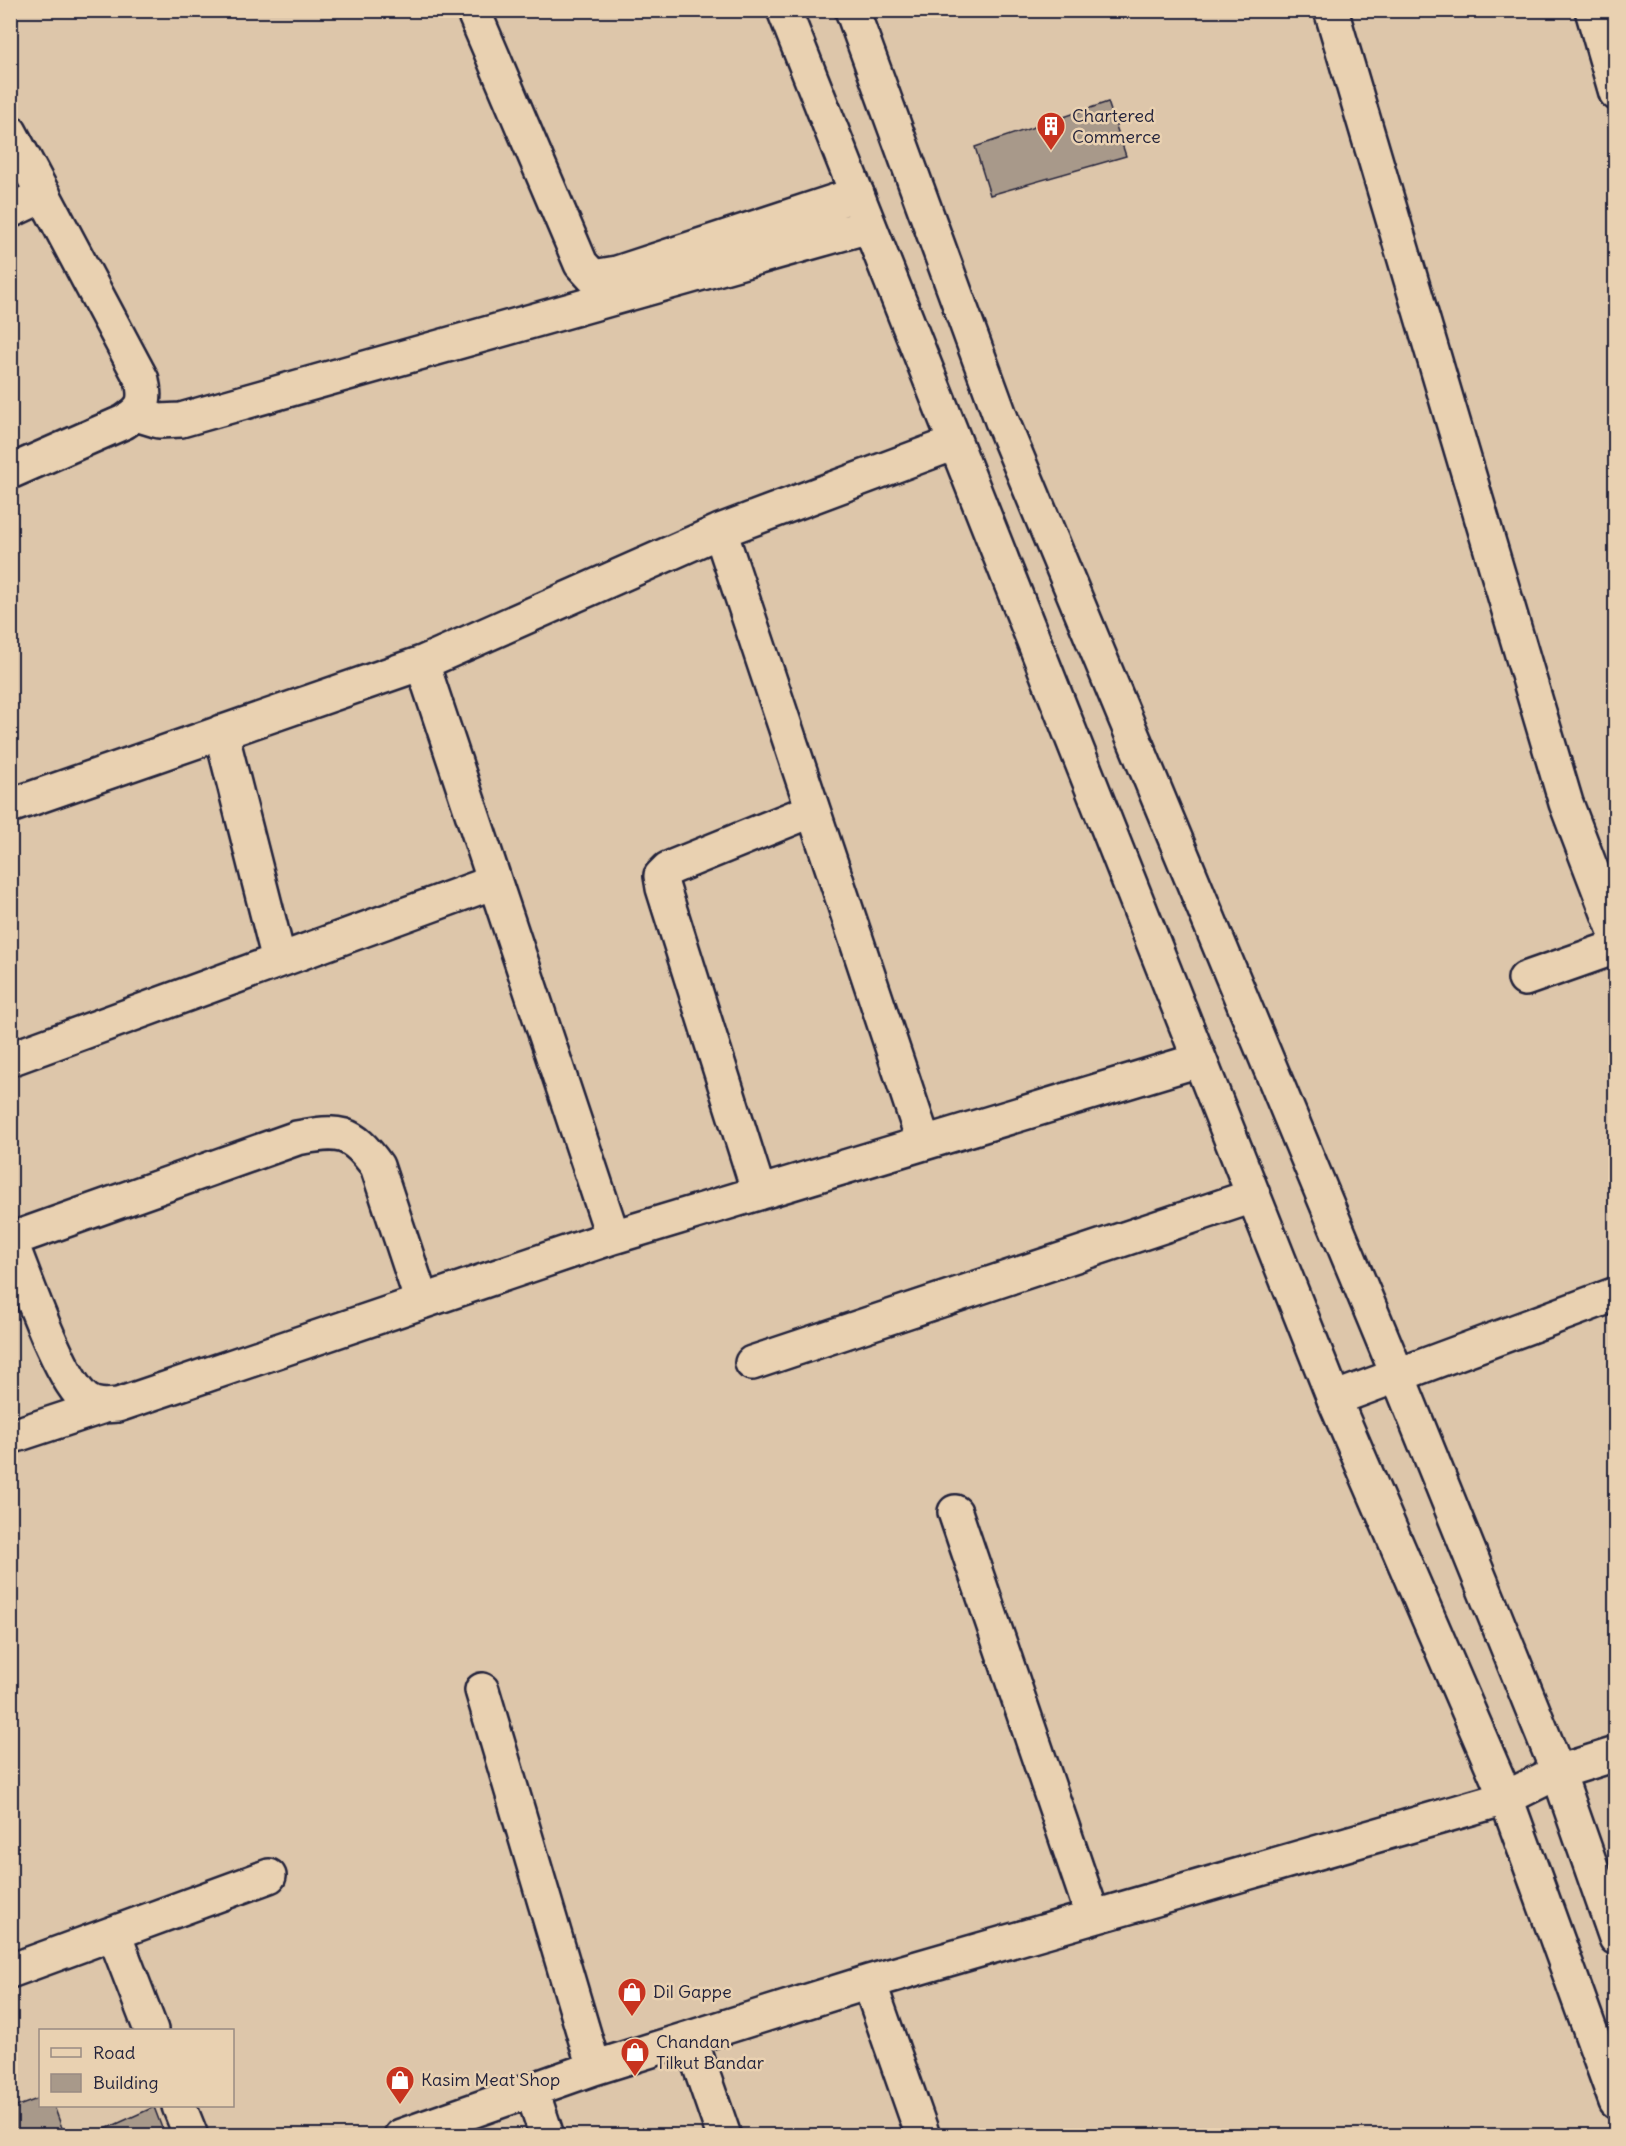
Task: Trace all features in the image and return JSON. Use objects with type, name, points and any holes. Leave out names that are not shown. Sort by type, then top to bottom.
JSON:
[{"type":"street","points":[[473,10],[581,264],[593,277],[617,273],[856,194]]},
{"type":"street","points":[[784,10],[1334,1399],[1506,1798],[1616,2102]]},
{"type":"street","points":[[852,10],[1002,421],[1398,1376],[1558,1772],[1616,1938]]},
{"type":"street","points":[[1331,10],[1566,803],[1616,934]]},
{"type":"street","points":[[1592,10],[1616,93]]},
{"type":"street","points":[[10,132],[142,380],[145,394],[144,404],[136,414],[109,429],[10,472]]},
{"type":"street","points":[[10,212],[44,195]]},
{"type":"street","points":[[136,414],[159,421],[181,420],[869,226]]},
{"type":"street","points":[[10,806],[422,663],[720,531],[955,442]]},
{"type":"street","points":[[720,531],[924,1143]]},
{"type":"street","points":[[422,663],[613,1237]]},
{"type":"street","points":[[222,732],[279,960]]},
{"type":"street","points":[[759,1193],[661,876],[668,869],[813,810]]},
{"type":"street","points":[[10,1059],[494,882]]},
{"type":"street","points":[[1525,979],[1616,947]]},
{"type":"street","points":[[10,1437],[101,1407],[117,1406],[613,1237],[1199,1060]]},
{"type":"street","points":[[101,1407],[88,1401],[78,1392],[63,1365],[10,1240],[297,1138],[324,1133],[340,1134],[354,1140],[365,1150],[383,1182],[422,1302]]},
{"type":"street","points":[[752,1364],[1253,1196]]},
{"type":"street","points":[[1334,1399],[1616,1294]]},
{"type":"street","points":[[955,1512],[1093,1917]]},
{"type":"street","points":[[482,1690],[594,2068]]},
{"type":"street","points":[[401,2136],[594,2068],[869,1982],[1506,1798],[1558,1772],[1616,1754]]},
{"type":"street","points":[[10,1971],[268,1876]]},
{"type":"street","points":[[114,1934],[149,2029]]},
{"type":"street","points":[[869,1982],[923,2136]]},
{"type":"street","points":[[690,2038],[724,2136]]},
{"type":"street","points":[[532,2091],[547,2136]]},
{"type":"street","points":[[179,2107],[191,2136]]},
{"type":"building","name":"Chartered Commerce","points":[[1108,102],[1126,156],[990,195],[975,147]]},
{"type":"building","points":[[39,2098],[39,2107],[54,2107],[65,2136],[14,2136],[10,2125],[10,2109]]},
{"type":"building","points":[[154,2107],[165,2136],[90,2136]]},
{"type":"place","name":"Chartered Commerce","points":[[1051,152]]},
{"type":"place","name":"Dil Gappe","points":[[632,2018]]},
{"type":"place","name":"Chandan Tilkut Bandar","points":[[635,2078]]},
{"type":"place","name":"Kasim Meat Shop","points":[[400,2106]]}]
